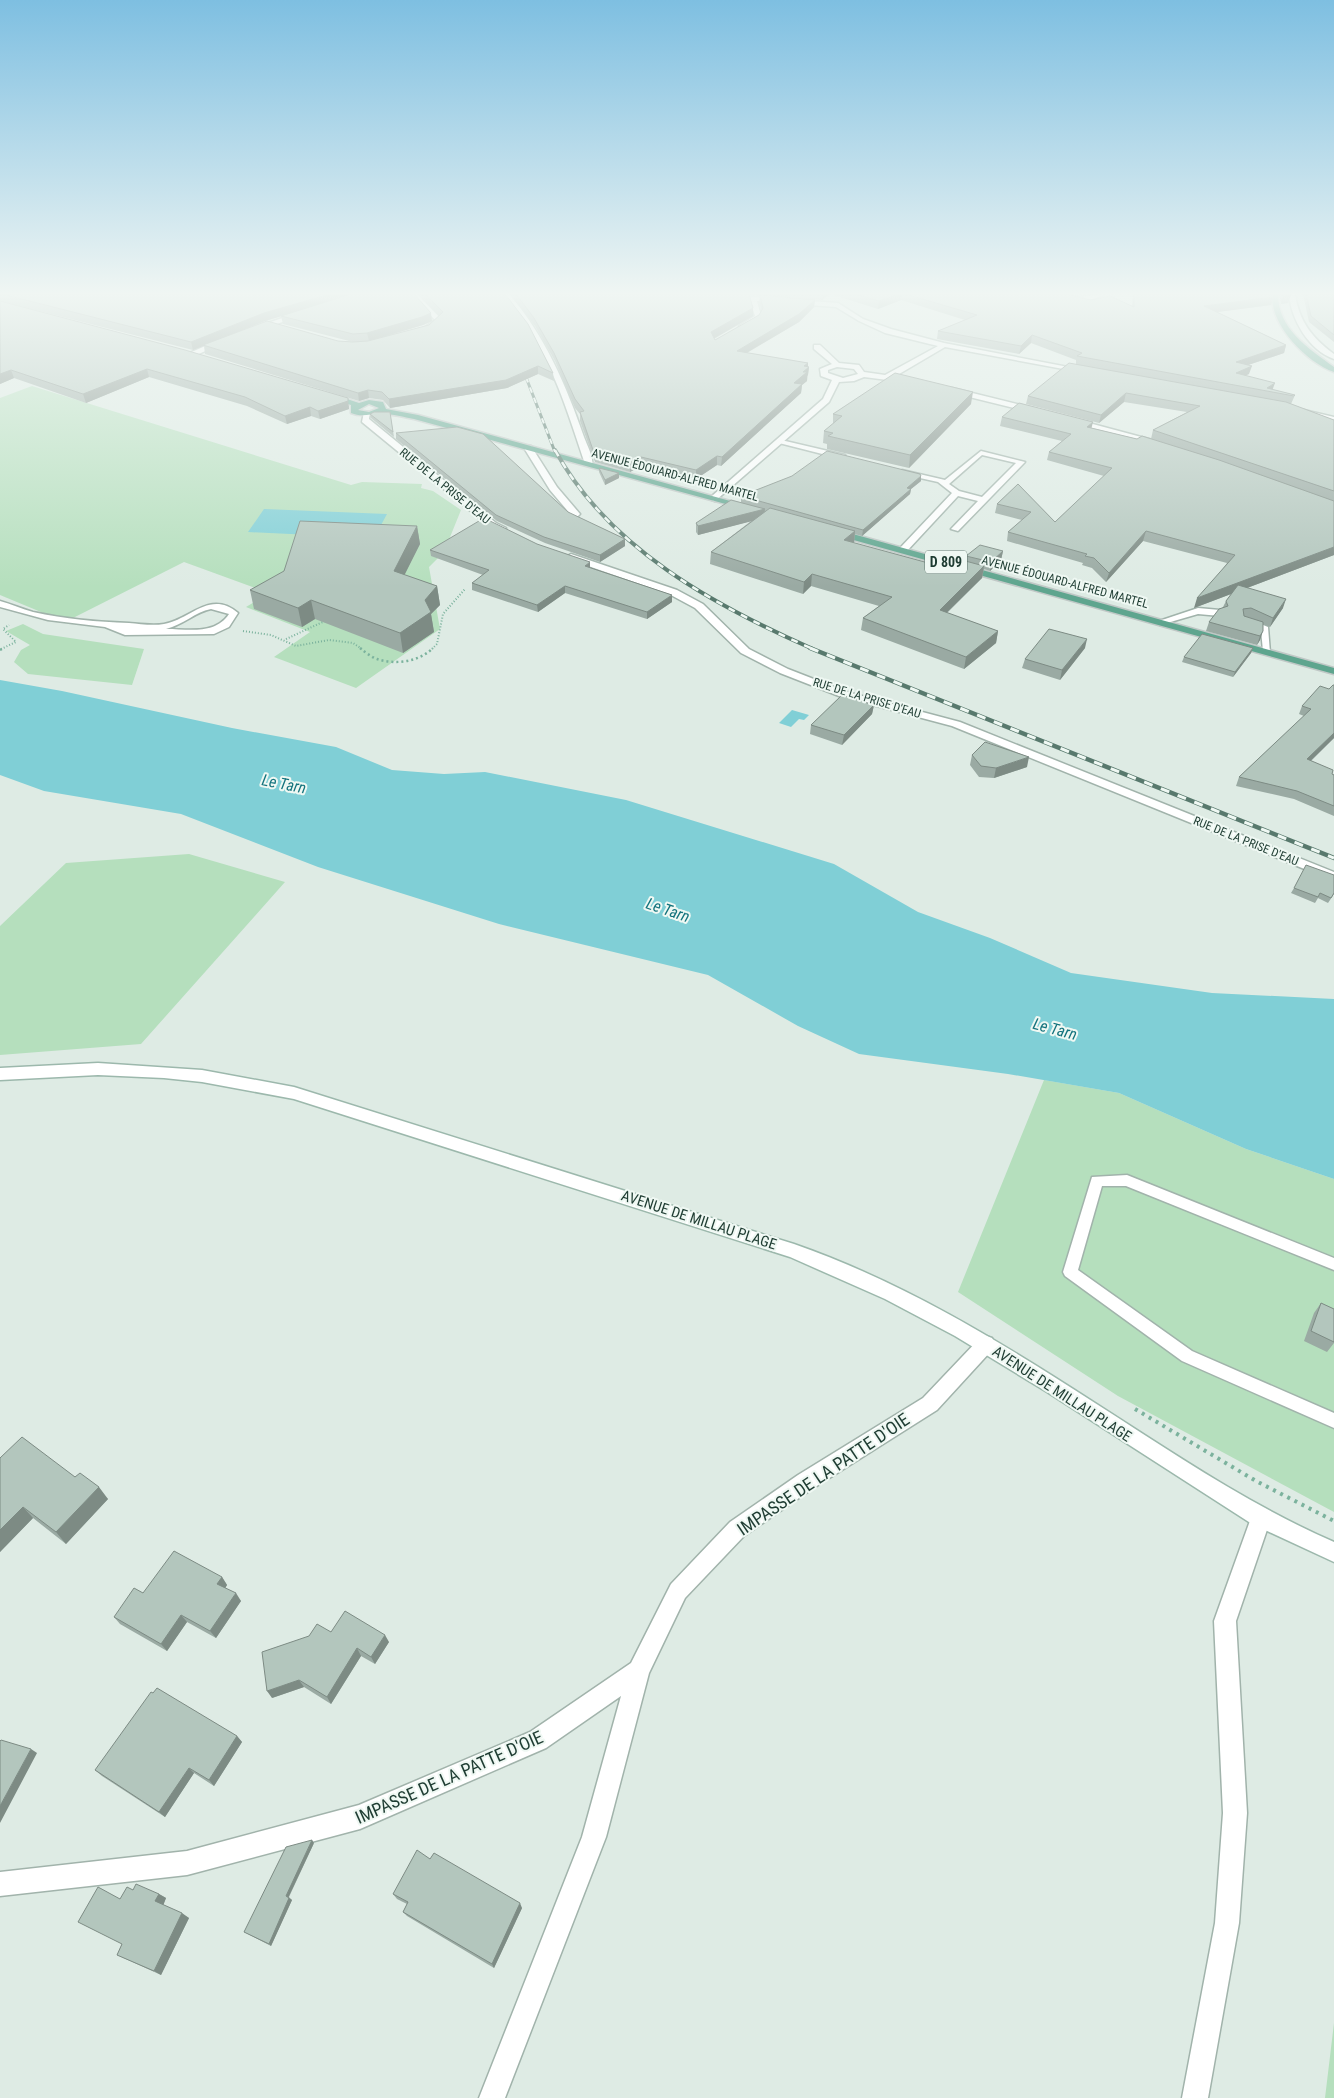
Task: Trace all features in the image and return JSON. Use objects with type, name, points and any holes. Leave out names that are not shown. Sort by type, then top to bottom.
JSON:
[{"type":"main road","points":[[319,392],[358,405]]},
{"type":"main road","name":"AVENUE ÉDOUARD-ALFRED MARTEL","points":[[358,405],[380,404],[383,406],[381,410],[756,510]]},
{"type":"main road","points":[[358,405],[354,407],[354,411],[367,414],[381,410]]},
{"type":"main road","name":"AVENUE ÉDOUARD-ALFRED MARTEL","points":[[820,528],[1334,671]]},
{"type":"street","points":[[562,392],[589,464]]},
{"type":"street","points":[[715,498],[781,442],[826,400],[830,392]]},
{"type":"street","points":[[957,392],[1041,412]]},
{"type":"street","points":[[1298,410],[1334,419]]},
{"type":"street","name":"RUE DE LA PRISE D'EAU","points":[[367,414],[365,420],[493,525],[516,537]]},
{"type":"street","points":[[1068,419],[1164,446]]},
{"type":"street","points":[[528,448],[552,488],[575,514]]},
{"type":"street","name":"RUE DE LA PRISE D'EAU","points":[[560,554],[673,592],[699,606],[745,651],[784,671],[843,694],[956,724],[1334,877]]},
{"type":"street","name":"AVENUE DE MILLAU PLAGE","points":[[0,1074],[98,1068],[164,1072],[202,1076],[294,1093],[794,1251],[890,1292],[986,1344],[1161,1457],[1261,1518],[1334,1552]]},
{"type":"street","name":"IMPASSE DE LA PATTE D'OIE","points":[[0,1884],[187,1863],[360,1817],[538,1740],[639,1671],[678,1591],[738,1529],[805,1482],[930,1404],[986,1344]]},
{"type":"street","points":[[1195,2098],[1227,1923],[1235,1813],[1225,1621],[1261,1518]]},
{"type":"street","points":[[492,2098],[594,1837],[639,1671]]},
{"type":"lane","points":[[781,442],[846,458]]},
{"type":"lane","points":[[945,484],[981,453],[1021,462],[956,529]]},
{"type":"lane","points":[[893,469],[940,480],[956,493],[984,500]]},
{"type":"lane","points":[[903,550],[956,493]]},
{"type":"lane","points":[[0,604],[27,614],[108,625],[164,627],[180,622],[193,612],[206,607],[223,608],[234,613],[226,625],[214,631],[125,632],[108,625]]},
{"type":"lane","points":[[1160,622],[1198,611],[1218,616]]},
{"type":"lane","points":[[1242,623],[1265,629],[1267,651]]},
{"type":"lane","points":[[1334,1264],[1127,1180],[1097,1181],[1070,1272],[1186,1356],[1334,1421]]},
{"type":"path","points":[[214,631],[246,631],[286,639],[296,646],[329,640],[353,643],[375,659],[409,661],[428,653],[437,644],[443,614],[465,589]]},
{"type":"path","points":[[0,650],[16,642],[2,628],[27,614]]},
{"type":"path","points":[[286,639],[330,619]]},
{"type":"green space","points":[[16,392],[51,392],[351,485],[362,482],[422,484],[421,488],[433,491],[461,510],[444,552],[429,567],[440,629],[356,688],[274,657],[310,632],[246,607],[269,593],[184,562],[65,622],[0,595],[0,398]]},
{"type":"green space","points":[[23,624],[43,634],[144,649],[132,685],[28,674],[14,662],[21,650],[30,645],[6,631]]},
{"type":"green space","points":[[189,854],[285,882],[141,1044],[0,1055],[0,926],[66,863]]},
{"type":"green space","points":[[1044,1080],[1119,1093],[1246,1149],[1334,1179],[1334,1512],[1118,1396],[958,1292]]},
{"type":"green space","points":[[1334,2023],[1334,2098],[1325,2098]]},
{"type":"water","points":[[264,509],[387,514],[374,538],[248,532]]},
{"type":"water","name":"Le Tarn","points":[[0,680],[62,691],[232,728],[336,747],[392,770],[444,774],[485,772],[626,800],[834,864],[918,912],[990,938],[1071,973],[1212,993],[1334,999],[1334,1179],[1246,1149],[1119,1093],[1008,1074],[859,1054],[798,1026],[708,975],[499,924],[318,867],[181,814],[44,791],[0,775]]},
{"type":"water","points":[[792,710],[809,715],[804,720],[799,719],[791,727],[779,723]]},
{"type":"building","points":[[227,392],[327,392],[348,398],[348,401],[318,411],[310,407],[285,416],[245,397]]},
{"type":"building","points":[[381,392],[433,392],[389,399]]},
{"type":"building","points":[[572,392],[793,392],[722,457],[717,456],[696,470],[641,457],[630,463],[594,453],[580,412],[584,411]]},
{"type":"building","points":[[866,392],[973,392],[910,455],[828,436],[833,433],[824,431],[842,416],[833,414]]},
{"type":"building","points":[[1033,392],[1230,392],[1286,402],[1334,420],[1334,491],[1153,430],[1200,406],[1126,393],[1101,415],[1028,396]]},
{"type":"building","points":[[1272,392],[1283,392],[1294,396]]},
{"type":"building","points":[[1019,403],[1093,422],[1087,427],[1137,439],[1142,436],[1219,460],[1334,501],[1334,547],[1197,598],[1235,555],[1146,531],[1109,573],[1094,558],[1085,556],[1087,554],[1008,532],[1031,512],[997,504],[1018,484],[1055,522],[1112,468],[1049,452],[1071,434],[1002,417]]},
{"type":"building","points":[[374,412],[390,412],[393,432],[370,414]]},
{"type":"building","points":[[457,427],[483,434],[568,512],[625,539],[600,555],[544,537],[496,515],[396,433]]},
{"type":"building","points":[[827,451],[920,474],[921,476],[907,488],[911,489],[863,530],[741,496],[792,476]]},
{"type":"building","points":[[599,468],[619,473],[605,480]]},
{"type":"building","points":[[731,500],[765,509],[698,526],[696,523]]},
{"type":"building","points":[[770,508],[855,531],[844,540],[943,567],[948,562],[953,563],[958,559],[984,566],[940,610],[998,631],[966,657],[863,618],[892,597],[812,574],[804,582],[711,552]]},
{"type":"building","points":[[484,518],[537,544],[590,562],[585,566],[672,595],[647,612],[565,586],[537,605],[472,583],[489,570],[430,550]]},
{"type":"building","points":[[300,521],[417,526],[394,571],[437,586],[425,600],[431,612],[400,633],[311,600],[298,608],[250,590],[284,571]]},
{"type":"building","points":[[980,545],[1003,551],[991,562],[966,556]]},
{"type":"building","points":[[1238,585],[1286,599],[1273,618],[1251,608],[1243,609],[1244,616],[1263,622],[1263,631],[1260,636],[1209,622],[1219,609],[1228,606],[1226,601]]},
{"type":"building","points":[[1049,629],[1087,639],[1062,670],[1025,659]]},
{"type":"building","points":[[1202,634],[1253,648],[1235,672],[1184,657]]},
{"type":"building","points":[[1333,685],[1334,733],[1307,759],[1333,770],[1334,806],[1297,791],[1239,777],[1311,709],[1302,706],[1320,686],[1329,689]]},
{"type":"building","points":[[842,695],[874,705],[844,735],[811,725]]},
{"type":"building","points":[[985,742],[1029,757],[996,768],[981,766],[972,755]]},
{"type":"building","points":[[1306,865],[1334,875],[1334,893],[1331,898],[1320,893],[1318,897],[1294,888]]},
{"type":"building","points":[[1321,1303],[1334,1309],[1334,1342],[1311,1331]]},
{"type":"building","points":[[22,1437],[75,1477],[80,1473],[99,1487],[56,1532],[23,1507],[0,1530],[0,1458]]},
{"type":"building","points":[[174,1551],[222,1577],[217,1584],[236,1593],[210,1631],[181,1615],[161,1644],[114,1617],[134,1588],[143,1593]]},
{"type":"building","points":[[345,1611],[385,1635],[371,1657],[357,1648],[327,1697],[299,1680],[267,1691],[262,1652],[309,1636],[317,1624],[331,1632]]},
{"type":"building","points":[[157,1688],[237,1736],[209,1780],[189,1768],[159,1812],[95,1770],[151,1692],[153,1693]]},
{"type":"building","points":[[0,1741],[31,1749],[0,1806]]},
{"type":"building","points":[[312,1840],[286,1896],[289,1898],[269,1944],[244,1932],[286,1847]]},
{"type":"building","points":[[417,1850],[430,1859],[434,1853],[520,1903],[492,1964],[403,1912],[408,1902],[393,1894]]},
{"type":"building","points":[[136,1884],[159,1894],[155,1901],[182,1913],[154,1971],[117,1955],[122,1944],[78,1922],[98,1887],[120,1899],[127,1887],[133,1890]]},
{"type":"railway","points":[[532,392],[555,452]]},
{"type":"railway","points":[[555,450],[577,485],[604,516],[634,545],[702,593],[739,614],[813,649]]},
{"type":"railway","points":[[810,648],[1334,858]]}]
